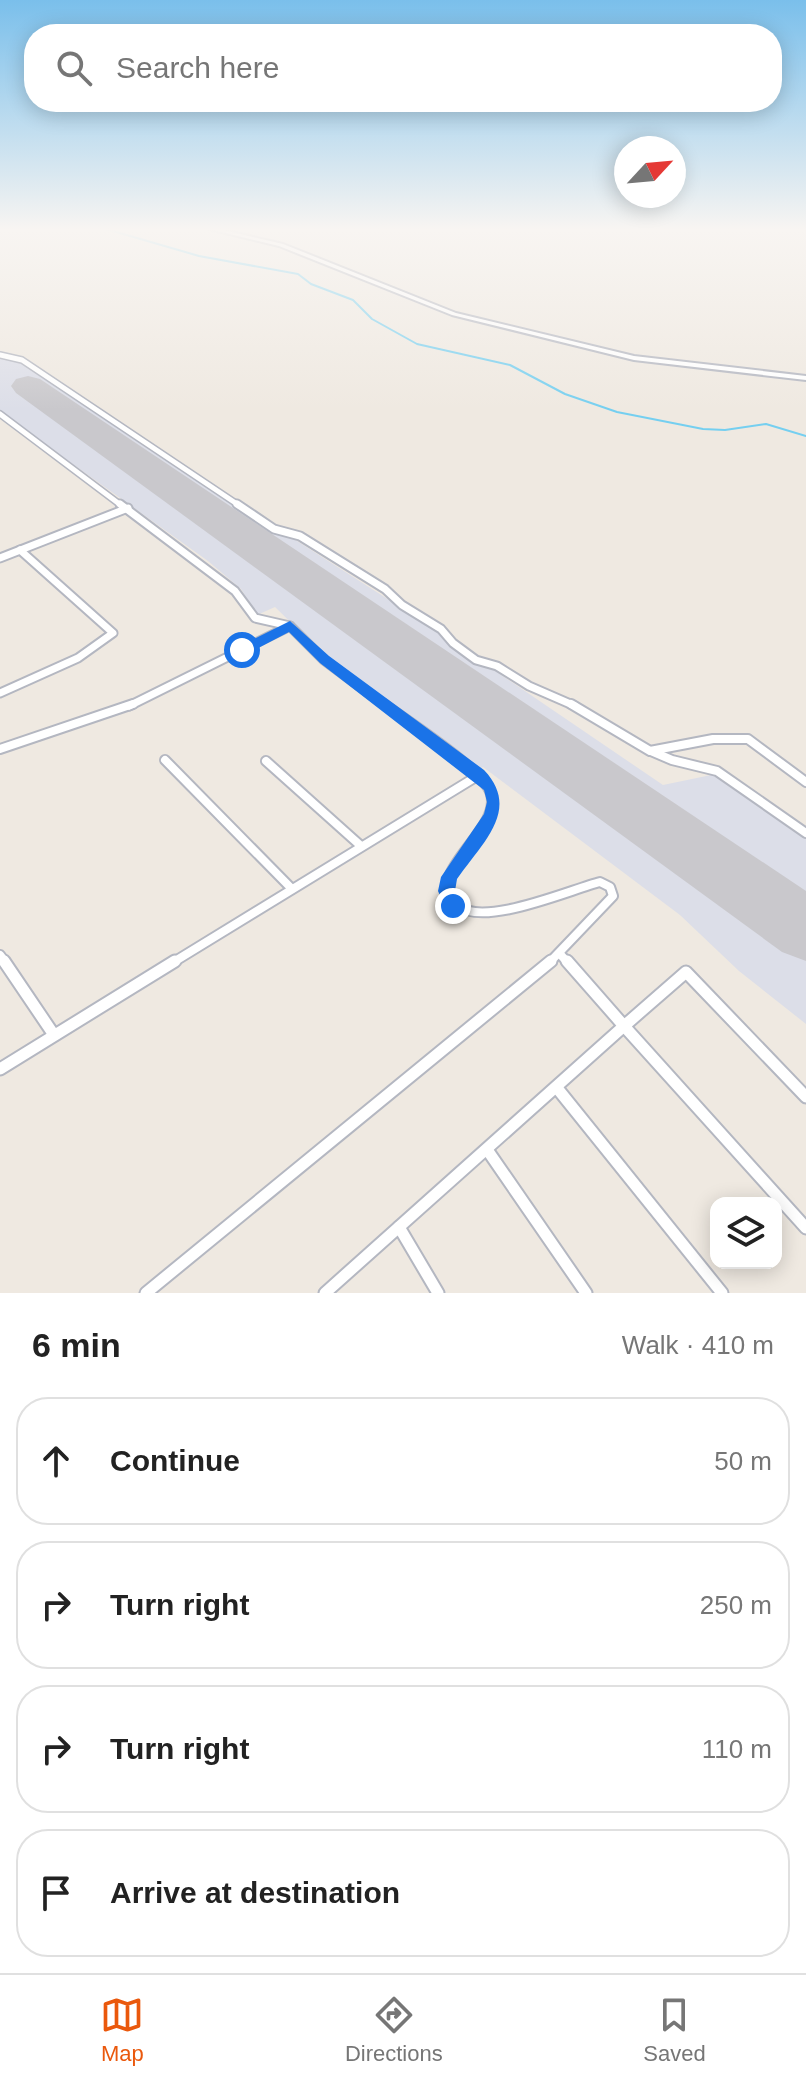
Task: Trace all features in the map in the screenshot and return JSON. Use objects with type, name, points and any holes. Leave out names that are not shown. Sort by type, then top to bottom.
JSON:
[{"type":"main road","points":[[392,289],[454,314],[634,358],[806,378]]},
{"type":"street","points":[[0,355],[22,360],[274,529],[300,536],[385,589],[402,605],[441,629],[453,643],[476,660],[497,666],[529,686],[573,705],[650,751],[717,771],[806,833]]},
{"type":"street","points":[[0,414],[235,591],[255,618],[290,626],[324,660],[479,775],[490,787],[494,802],[491,816],[449,877],[447,891],[453,906],[466,913],[524,906],[553,894],[600,882],[610,887],[613,896],[560,954],[146,1293]]},
{"type":"street","points":[[0,558],[128,508]]},
{"type":"street","points":[[0,693],[62,666],[101,644],[113,633],[20,550]]},
{"type":"street","points":[[0,749],[119,711],[290,626]]},
{"type":"street","points":[[650,751],[713,739],[748,739],[806,782]]},
{"type":"street","points":[[165,760],[292,889]]},
{"type":"street","points":[[266,761],[361,846]]},
{"type":"street","points":[[0,1069],[479,775]]},
{"type":"street","points":[[560,954],[806,1228]]},
{"type":"street","points":[[0,955],[54,1035]]},
{"type":"street","points":[[325,1293],[686,972],[806,1097]]},
{"type":"street","points":[[557,1088],[722,1293]]},
{"type":"street","points":[[488,1151],[586,1293]]},
{"type":"street","points":[[399,1227],[438,1293]]},
{"type":"shaded area","points":[[0,357],[20,361],[276,534],[294,539],[439,632],[477,662],[491,668],[663,785],[716,774],[806,838],[806,1024],[739,971],[680,915],[483,767],[478,771],[319,650],[275,607],[257,615],[241,589],[208,561],[0,412]]},
{"type":"waterway","points":[[325,289],[353,300],[372,319],[417,344],[510,365],[565,394],[617,412],[703,429],[725,430],[766,424],[806,436]]},
{"type":"runway","points":[[28,386],[806,929]]},
{"type":"route","points":[[242,650],[290,626],[324,660],[479,775],[490,787],[494,802],[491,816],[449,877],[447,891],[453,906]]}]
